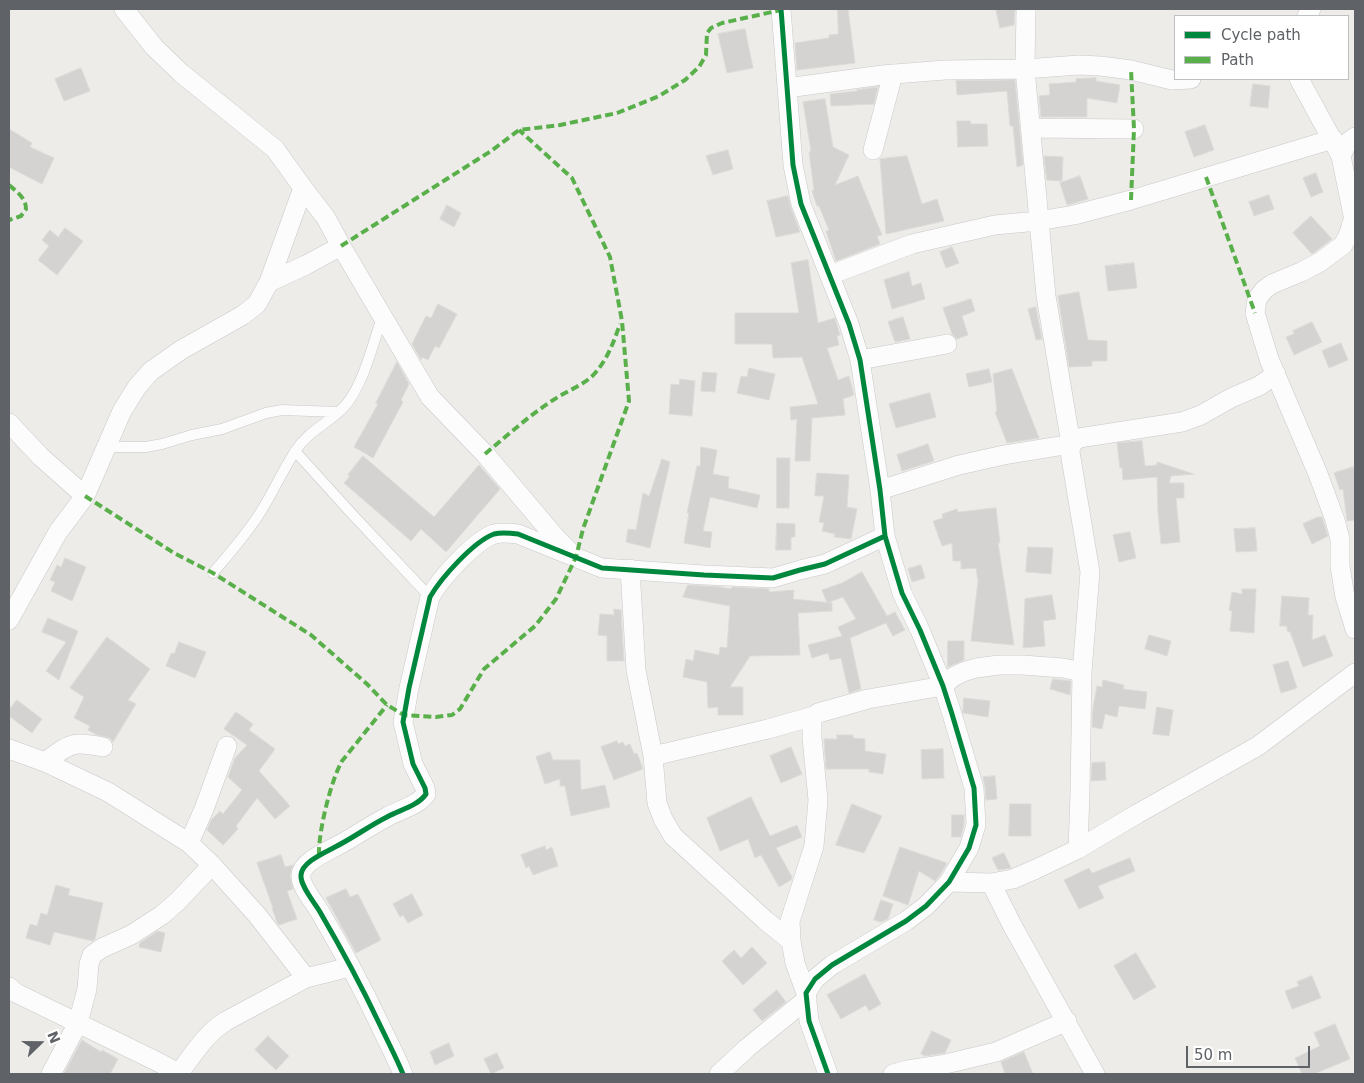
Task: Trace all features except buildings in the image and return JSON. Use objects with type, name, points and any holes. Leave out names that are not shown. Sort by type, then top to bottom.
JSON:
[{"type":"street","points":[[124,9],[154,47],[275,149],[326,218],[340,246],[430,397],[485,454],[556,538],[576,557]]},
{"type":"street","points":[[719,1074],[806,996],[815,979],[832,965],[906,921],[926,906],[949,882],[969,848],[976,825],[974,788],[943,686],[920,630],[902,594],[885,536],[880,490],[860,360],[849,324],[801,204],[793,165],[781,9]]},
{"type":"street","points":[[1026,9],[1025,68],[1046,296],[1090,572],[1082,672],[1078,849]]},
{"type":"street","points":[[787,88],[893,74],[1079,65],[1132,70],[1174,80]]},
{"type":"street","points":[[873,150],[893,74]]},
{"type":"street","points":[[1300,80],[1337,147],[1354,223],[1343,245],[1334,253],[1308,269],[1272,284],[1264,290],[1257,299],[1255,313],[1269,359],[1318,474],[1335,520],[1340,539],[1340,566],[1345,597],[1355,629]]},
{"type":"street","points":[[1031,128],[1134,129]]},
{"type":"street","points":[[830,275],[930,239],[994,225],[1074,215],[1337,147],[1348,143],[1355,137]]},
{"type":"street","points":[[9,620],[58,532],[85,496],[122,411],[137,387],[151,371],[181,350],[243,315],[257,304],[269,282],[303,188]]},
{"type":"street","points":[[269,282],[340,246]]},
{"type":"street","points":[[860,360],[948,344]]},
{"type":"street","points":[[880,490],[958,465],[1071,444],[1079,438],[1182,422],[1201,415],[1231,398],[1259,386],[1276,374]]},
{"type":"street","points":[[9,423],[41,457],[85,496]]},
{"type":"street","points":[[403,1074],[369,1002],[323,916],[308,893],[301,874],[303,867],[319,856],[411,805],[426,794],[414,764],[403,722],[430,596],[460,559],[486,538],[494,534],[508,532],[518,534],[602,568],[772,578],[825,564],[885,536]]},
{"type":"street","points":[[630,569],[636,670],[653,756],[657,803],[663,819],[673,836],[765,920],[792,941]]},
{"type":"street","points":[[653,756],[736,737],[868,700],[943,686],[963,672],[976,668],[999,665],[1044,666],[1082,672]]},
{"type":"street","points":[[949,882],[991,883],[1013,879],[1078,849],[1258,746],[1355,673]]},
{"type":"street","points":[[814,716],[812,721],[812,738],[818,800],[814,846],[790,921],[796,963],[806,996],[809,1021],[828,1074]]},
{"type":"street","points":[[45,762],[73,744],[84,743],[103,747]]},
{"type":"street","points":[[188,843],[204,809],[227,746]]},
{"type":"street","points":[[9,750],[45,762],[108,792],[188,843],[212,865],[257,916],[306,978]]},
{"type":"street","points":[[51,1074],[78,1024],[87,989],[88,964],[92,955],[102,948],[131,935],[162,915],[212,865]]},
{"type":"street","points":[[991,883],[1095,1074]]},
{"type":"street","points":[[9,987],[16,993],[78,1024],[155,1068],[180,1074],[198,1048],[218,1026],[306,978],[350,967]]},
{"type":"street","points":[[893,1074],[996,1052],[1066,1021]]},
{"type":"lane","points":[[214,573],[258,517],[302,440],[345,406],[353,394],[364,370],[382,317]]},
{"type":"lane","points":[[106,447],[146,447],[162,444],[222,429],[266,413],[282,410],[338,412]]},
{"type":"lane","points":[[295,451],[430,596]]},
{"type":"marked path","points":[[341,246],[491,151],[519,130],[560,125],[617,113],[659,96],[685,80],[699,67],[706,55],[707,33],[711,28],[722,23],[781,10]]},
{"type":"marked path","points":[[1131,70],[1134,129],[1131,200]]},
{"type":"marked path","points":[[85,496],[174,553],[213,573],[311,635],[367,684],[387,705],[404,715],[436,717],[452,715],[460,709],[484,669],[535,626],[556,599],[576,557],[583,529],[629,401],[622,321],[610,257],[572,178],[519,130]]},
{"type":"marked path","points":[[1206,177],[1255,313]]},
{"type":"marked path","points":[[9,185],[23,198],[26,205],[26,209],[21,216],[9,220]]},
{"type":"marked path","points":[[485,454],[539,410],[592,376],[607,355],[620,324]]},
{"type":"marked path","points":[[319,855],[323,821],[330,793],[342,761],[387,705]]},
{"type":"cycle path","points":[[781,9],[793,165],[801,204],[849,324],[860,360],[880,490],[885,536],[902,593],[920,630],[943,686],[952,714],[974,788],[976,825],[969,848],[949,882],[926,906],[906,921],[832,965],[815,979],[806,993],[809,1021],[828,1074]]},
{"type":"cycle path","points":[[403,1074],[351,967],[305,889],[301,875],[305,866],[314,858],[392,814],[413,805],[426,794],[413,764],[403,722],[430,597],[442,580],[467,552],[494,534],[509,533],[518,534],[602,568],[773,578],[825,564],[885,536]]}]
